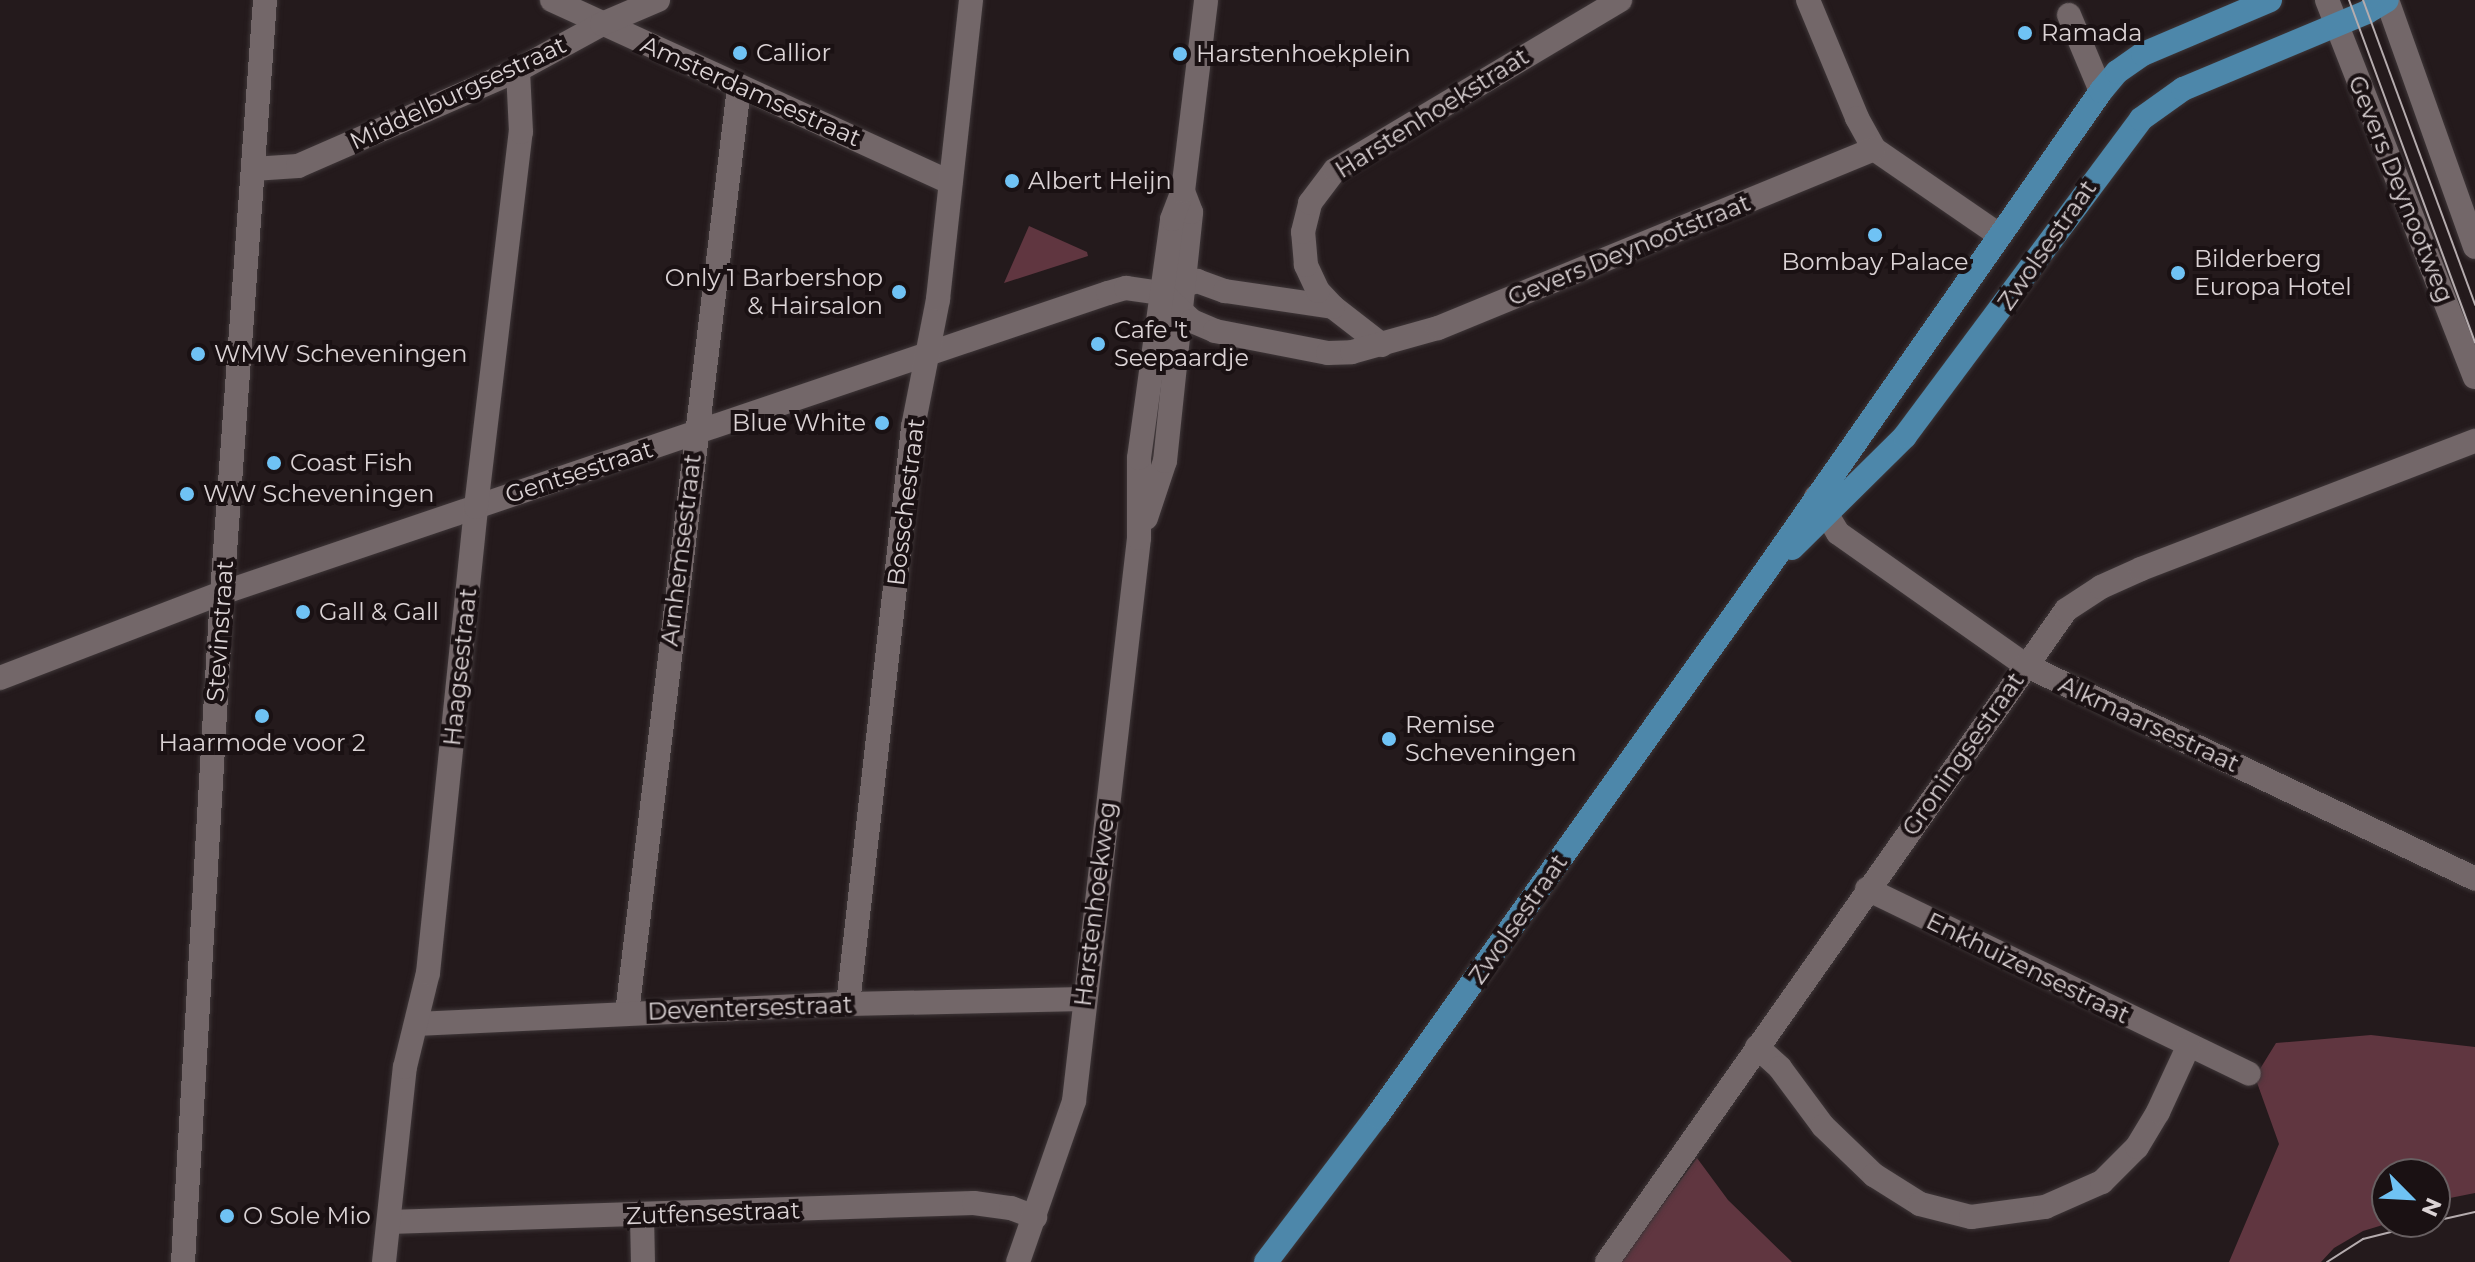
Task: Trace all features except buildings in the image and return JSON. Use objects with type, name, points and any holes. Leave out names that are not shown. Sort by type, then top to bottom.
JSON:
[{"type":"main road","name":"Zwolsestraat","points":[[1266,1262],[1412,1067],[1765,572],[1822,505],[1999,235],[2101,91],[2117,72],[2143,54],[2270,0]]},
{"type":"main road","name":"Zwolsestraat","points":[[1822,505],[1905,436],[2141,119],[2183,89],[2337,25],[2387,0]]},
{"type":"street","name":"Stevinstraat","points":[[183,1262],[222,593],[265,0]]},
{"type":"street","name":"Amsterdamsestraat","points":[[552,0],[950,182]]},
{"type":"street","name":"Middelburgsestraat","points":[[253,169],[298,166],[518,70],[602,24],[658,0]]},
{"type":"street","name":"Bosschestraat","points":[[848,1004],[913,427],[938,299],[971,0]]},
{"type":"street","name":"Harstenhoekweg","points":[[1018,1262],[1074,1101],[1139,538],[1139,458],[1173,289],[1172,219],[1183,191],[1206,0]]},
{"type":"street","name":"Harstenhoekstraat","points":[[1333,307],[1318,291],[1306,265],[1303,232],[1310,203],[1335,170],[1620,0]]},
{"type":"street","points":[[1808,0],[1857,118],[1874,149],[1999,235]]},
{"type":"street","name":"Gevers Deynootweg","points":[[2327,0],[2475,377]]},
{"type":"street","name":"Gevers Deynootweg","points":[[2387,0],[2475,247]]},
{"type":"street","points":[[2069,15],[2101,91]]},
{"type":"street","name":"Haagsestraat","points":[[384,1262],[405,1067],[428,973],[476,507],[521,132],[518,70]]},
{"type":"street","name":"Arnhemsestraat","points":[[627,1013],[739,87]]},
{"type":"street","name":"Gevers Deynootstraat","points":[[1382,345],[1438,328],[1874,149]]},
{"type":"street","points":[[1197,281],[1225,291],[1333,307],[1382,345],[1352,352],[1328,353],[1215,331],[1181,311],[1173,289],[1197,281]]},
{"type":"street","name":"Gentsestraat","points":[[0,678],[222,593],[1108,293],[1126,288],[1173,289]]},
{"type":"street","name":"Harstenhoekweg","points":[[1139,538],[1165,461],[1181,311]]},
{"type":"street","name":"Groningsestraat","points":[[1607,1262],[2066,610],[2101,587],[2475,441]]},
{"type":"street","name":"Alkmaarsestraat","points":[[1822,505],[1838,533],[2025,665],[2475,879]]},
{"type":"street","name":"Enkhuizensestraat","points":[[1867,889],[2249,1074]]},
{"type":"street","name":"Deventersestraat","points":[[416,1024],[848,1004],[1084,999]]},
{"type":"street","points":[[1757,1047],[1780,1068],[1823,1126],[1874,1175],[1920,1204],[1971,1217],[2045,1207],[2102,1182],[2137,1147],[2158,1112],[2188,1047]]},
{"type":"street","name":"Zutfensestraat","points":[[389,1222],[974,1203],[1011,1208],[1035,1217]]},
{"type":"street","points":[[642,1216],[643,1262]]},
{"type":"shaded area","points":[[1029,226],[1087,252],[1088,256],[1004,283]]},
{"type":"shaded area","points":[[2371,1035],[2475,1047],[2475,1193],[2451,1198],[2451,1158],[2371,1158],[2371,1229],[2334,1248],[2321,1262],[2229,1262],[2279,1144],[2255,1077],[2276,1043]]},
{"type":"shaded area","points":[[1697,1158],[1728,1200],[1792,1262],[1620,1262]]},
{"type":"tram line","points":[[2349,0],[2475,343]]},
{"type":"tram line","points":[[2363,0],[2475,305]]},
{"type":"tram line","points":[[2451,1217],[2475,1212]]},
{"type":"tram line","points":[[2327,1262],[2371,1237]]},
{"type":"place","name":"Ramada","points":[[2025,33]]},
{"type":"place","name":"Callior","points":[[740,53]]},
{"type":"place","name":"Harstenhoekplein","points":[[1180,54]]},
{"type":"place","name":"Albert Heijn","points":[[1012,181]]},
{"type":"place","name":"Bombay Palace","points":[[1875,235]]},
{"type":"place","name":"Bilderberg Europa Hotel","points":[[2178,273]]},
{"type":"place","name":"Only 1 Barbershop & Hairsalon","points":[[899,292]]},
{"type":"place","name":"Cafe 't Seepaardje","points":[[1098,344]]},
{"type":"place","name":"WMW Scheveningen","points":[[198,354]]},
{"type":"place","name":"Blue White","points":[[882,423]]},
{"type":"place","name":"Coast Fish","points":[[274,463]]},
{"type":"place","name":"WW Scheveningen","points":[[187,494]]},
{"type":"place","name":"Gall & Gall","points":[[303,612]]},
{"type":"place","name":"Haarmode voor 2","points":[[262,716]]},
{"type":"place","name":"Remise Scheveningen","points":[[1389,739]]},
{"type":"place","name":"O Sole Mio","points":[[227,1216]]}]
